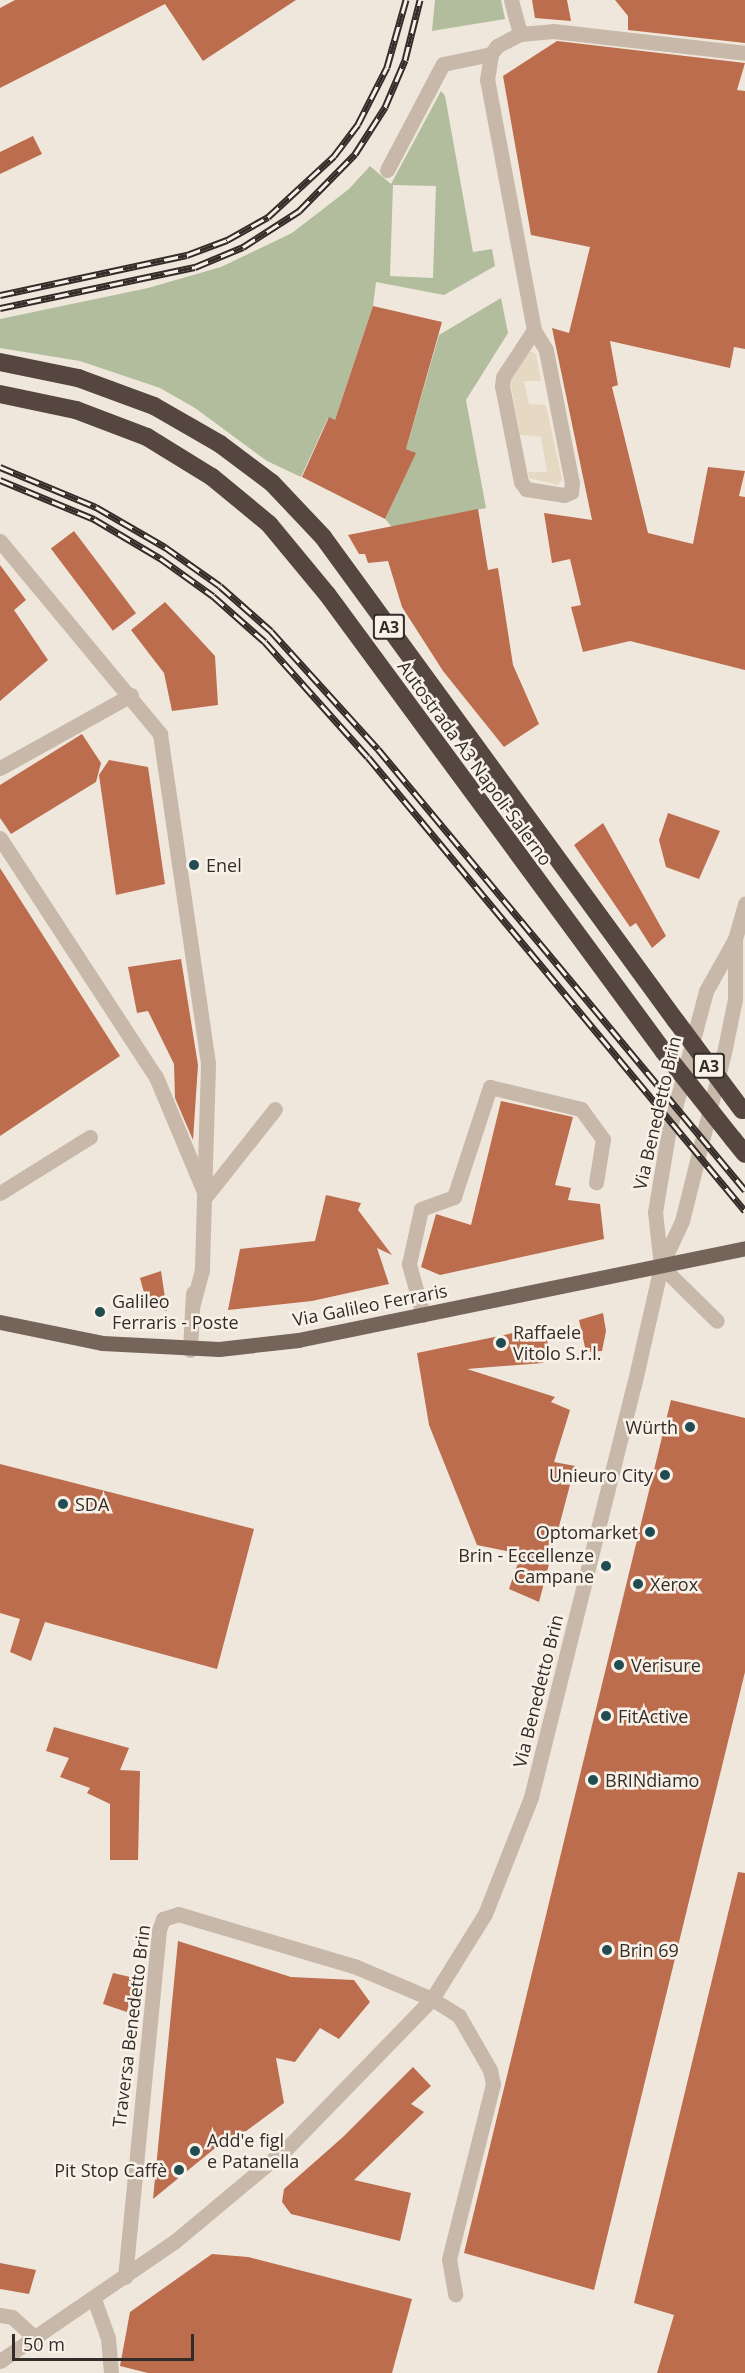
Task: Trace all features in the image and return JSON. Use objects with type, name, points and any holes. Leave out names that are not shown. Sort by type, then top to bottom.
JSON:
[{"type":"highway","name":"Autostrada A3 Napoli-Salerno","points":[[0,362],[78,378],[154,406],[220,444],[272,483],[329,545],[744,1112]]},
{"type":"highway","name":"Autostrada A3 Napoli-Salerno","points":[[0,394],[76,410],[147,437],[212,477],[269,524],[327,594],[664,1053],[745,1154]]},
{"type":"main road","name":"Via Galileo Ferraris","points":[[0,1322],[102,1344],[190,1350],[298,1340],[745,1248]]},
{"type":"street","points":[[511,0],[520,34]]},
{"type":"street","points":[[387,170],[443,64],[491,54],[507,39],[520,34],[553,31],[745,52]]},
{"type":"street","points":[[491,54],[487,80],[534,330],[546,350],[572,483],[572,492],[564,495],[526,489],[520,482],[502,386],[503,377],[534,330]]},
{"type":"street","points":[[0,541],[131,694],[160,734],[208,1064],[206,1196],[202,1270],[193,1304],[190,1350]]},
{"type":"street","points":[[0,768],[131,694]]},
{"type":"street","points":[[0,838],[156,1077],[206,1196]]},
{"type":"street","points":[[717,1321],[662,1266],[682,1221],[725,1048],[735,999],[735,939],[745,903]]},
{"type":"street","name":"Via Benedetto Brin","points":[[0,2361],[124,2277],[234,2194],[288,2147],[432,1999],[485,1914],[531,1797],[662,1266],[656,1212],[668,1134],[706,991],[735,939]]},
{"type":"street","points":[[423,1315],[409,1263],[421,1209],[454,1197],[490,1087],[581,1109],[603,1139],[596,1182]]},
{"type":"street","points":[[206,1196],[275,1109]]},
{"type":"street","points":[[0,1193],[90,1137]]},
{"type":"street","name":"Traversa Benedetto Brin","points":[[124,2277],[159,1930],[164,1919],[178,1914],[321,1956],[432,1999]]},
{"type":"street","points":[[432,1999],[459,2016],[490,2070],[496,2097],[449,2259],[455,2294]]},
{"type":"street","points":[[94,2299],[108,2338],[111,2373]]},
{"type":"street","points":[[0,2315],[12,2317],[35,2338]]},
{"type":"green space","points":[[435,0],[501,0],[505,19],[432,31]]},
{"type":"green space","points":[[441,91],[445,96],[473,252],[492,249],[495,266],[444,295],[376,282],[373,306],[335,420],[328,418],[301,477],[267,461],[195,408],[160,388],[80,361],[0,348],[0,319],[148,288],[221,267],[292,233],[349,189],[370,166],[391,184]],"holes":[[[393,185],[436,186],[433,278],[390,276]]]},
{"type":"green space","points":[[501,298],[508,333],[466,400],[486,508],[392,527],[385,519],[415,453],[406,449],[439,335]]},
{"type":"shaded area","points":[[529,351],[536,354],[541,381],[524,381],[529,404],[546,405],[562,479],[558,485],[529,478],[528,472],[547,472],[541,437],[520,435],[510,381]]},
{"type":"building","points":[[15,0],[296,0],[203,61],[165,4],[0,88],[0,8]]},
{"type":"building","points":[[532,0],[567,0],[571,21],[535,18]]},
{"type":"building","points":[[615,0],[745,0],[745,43],[628,30],[628,16]]},
{"type":"building","points":[[557,41],[745,63],[737,90],[745,91],[745,349],[734,347],[730,368],[610,341],[618,385],[612,387],[648,533],[693,544],[708,467],[745,471],[739,496],[745,497],[745,670],[630,641],[583,652],[571,607],[581,605],[570,559],[552,563],[544,513],[592,520],[552,328],[569,333],[590,247],[531,235],[503,76]]},
{"type":"building","points":[[33,136],[42,154],[0,174],[0,152]]},
{"type":"building","points":[[373,306],[442,322],[406,449],[416,453],[385,519],[302,477],[329,417],[335,420]]},
{"type":"building","points":[[478,509],[488,570],[498,568],[513,665],[539,724],[504,747],[443,671],[402,607],[388,561],[368,563],[365,554],[359,554],[348,535]]},
{"type":"building","points":[[74,531],[136,613],[113,631],[51,548]]},
{"type":"building","points":[[0,565],[26,600],[14,610],[48,660],[0,701]]},
{"type":"building","points":[[165,602],[215,656],[218,705],[172,711],[164,673],[131,630]]},
{"type":"building","points":[[82,734],[101,763],[96,782],[11,834],[0,818],[0,785]]},
{"type":"building","points":[[109,760],[148,767],[165,884],[116,895],[99,775]]},
{"type":"building","points":[[668,813],[720,831],[699,879],[666,867],[659,840]]},
{"type":"building","points":[[603,823],[666,936],[652,948],[636,923],[630,927],[574,845]]},
{"type":"building","points":[[0,868],[120,1056],[0,1136]]},
{"type":"building","points":[[181,959],[198,1065],[193,1140],[175,1098],[174,1064],[148,1011],[137,1013],[128,967]]},
{"type":"building","points":[[501,1101],[573,1117],[555,1185],[571,1188],[568,1200],[600,1204],[604,1239],[440,1275],[421,1267],[436,1214],[471,1225]]},
{"type":"building","points":[[326,1195],[361,1203],[358,1210],[392,1255],[377,1248],[389,1284],[312,1301],[228,1310],[240,1249],[315,1241]]},
{"type":"building","points":[[161,1271],[167,1311],[148,1307],[140,1278]]},
{"type":"building","points":[[603,1313],[606,1331],[602,1351],[586,1352],[579,1320]]},
{"type":"building","points":[[542,1327],[551,1352],[540,1354],[543,1363],[467,1369],[555,1397],[551,1402],[570,1410],[554,1462],[575,1466],[539,1602],[509,1589],[521,1554],[477,1545],[429,1425],[417,1353]]},
{"type":"building","name":"Brin 69","points":[[671,1400],[745,1418],[745,1672],[594,2290],[464,2253]]},
{"type":"building","points":[[0,1464],[254,1529],[217,1669],[45,1622],[31,1661],[10,1652],[20,1619],[0,1613]]},
{"type":"building","points":[[54,1727],[129,1748],[120,1770],[140,1771],[138,1860],[110,1860],[110,1804],[87,1793],[90,1788],[60,1777],[69,1758],[46,1751]]},
{"type":"building","points":[[738,1872],[745,1873],[745,2373],[657,2373],[674,2315],[634,2303]]},
{"type":"building","points":[[178,1941],[291,1977],[354,1980],[370,2002],[339,2039],[320,2028],[295,2062],[276,2058],[284,2103],[226,2146],[225,2140],[153,2199]]},
{"type":"building","points":[[113,1973],[135,1978],[127,2012],[103,2004]]},
{"type":"building","points":[[413,2067],[431,2086],[411,2104],[424,2112],[354,2180],[411,2193],[400,2241],[291,2214],[282,2202],[284,2189],[343,2137]]},
{"type":"building","points":[[212,2254],[248,2257],[412,2299],[392,2373],[148,2373],[120,2366],[130,2312]]},
{"type":"building","points":[[0,2263],[36,2270],[29,2294],[0,2289]]},
{"type":"railway","points":[[0,295],[187,255],[227,240],[268,217],[334,156],[358,124],[387,67],[406,0]]},
{"type":"railway","points":[[0,308],[195,267],[243,247],[299,211],[355,154],[385,107],[405,60],[420,0]]},
{"type":"railway","points":[[0,467],[96,507],[165,547],[220,586],[271,631],[378,749],[745,1190]]},
{"type":"railway","points":[[0,480],[94,519],[160,558],[213,596],[265,642],[368,757],[745,1211]]},
{"type":"place","name":"Enel","points":[[194,865]]},
{"type":"place","name":"Galileo Ferraris - Poste","points":[[100,1312]]},
{"type":"place","name":"Raffaele Vitolo S.r.l.","points":[[501,1343]]},
{"type":"place","name":"Würth","points":[[690,1427]]},
{"type":"place","name":"Unieuro City","points":[[665,1475]]},
{"type":"place","name":"SDA","points":[[63,1504]]},
{"type":"place","name":"Optomarket","points":[[650,1532]]},
{"type":"place","name":"Brin - Eccellenze Campane","points":[[606,1566]]},
{"type":"place","name":"Xerox","points":[[638,1584]]},
{"type":"place","name":"Verisure","points":[[619,1665]]},
{"type":"place","name":"FitActive","points":[[606,1716]]},
{"type":"place","name":"BRINdiamo","points":[[593,1780]]},
{"type":"place","name":"Brin 69","points":[[607,1950]]},
{"type":"place","name":"Add'e figl e Patanella","points":[[195,2151]]},
{"type":"place","name":"Pit Stop Caffè","points":[[179,2170]]}]
